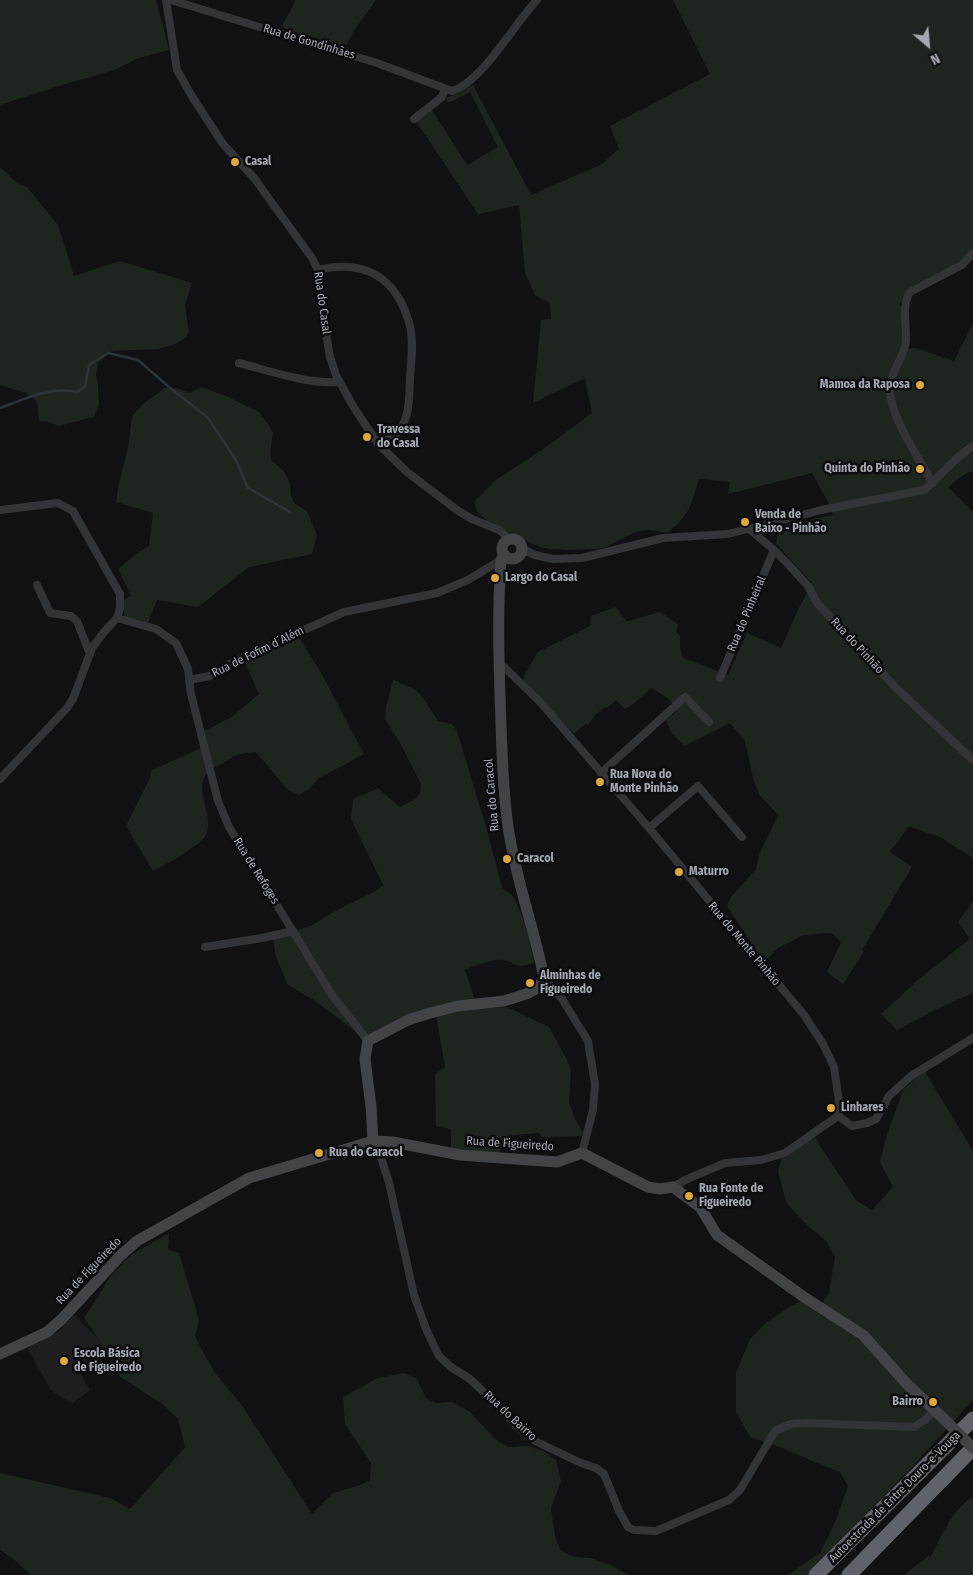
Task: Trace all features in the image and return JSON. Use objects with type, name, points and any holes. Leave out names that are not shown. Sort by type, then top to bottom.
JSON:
[{"type":"highway","name":"Autoestrada de Entre Douro-e-Vouga","points":[[816,1575],[973,1419]]},
{"type":"highway","name":"Autoestrada de Entre Douro-e-Vouga","points":[[849,1575],[973,1448]]},
{"type":"street","name":"Rua do Casal","points":[[166,0],[177,70],[223,144],[254,178],[312,258],[318,270],[330,357],[339,382],[353,406],[378,444],[406,472],[457,510],[472,519],[499,530],[510,539]]},
{"type":"street","name":"Rua de Gondinhães","points":[[171,0],[377,63],[445,89]]},
{"type":"street","points":[[414,119],[436,103],[442,97],[445,89],[452,91],[460,89],[473,78],[537,0]]},
{"type":"street","points":[[933,483],[896,416],[891,399],[890,384],[906,344],[906,298],[910,292],[962,265],[973,253]]},
{"type":"street","points":[[318,270],[332,266],[343,266],[368,270],[390,286],[405,312],[410,328],[411,354],[408,412],[400,429],[378,444]]},
{"type":"street","points":[[239,363],[309,380],[328,383],[339,382]]},
{"type":"street","points":[[522,549],[535,555],[553,559],[582,558],[663,538],[728,534],[821,510],[924,490],[959,456],[973,446]]},
{"type":"street","points":[[0,510],[58,503],[73,511],[120,594],[120,608],[117,618],[104,632],[90,654],[73,699],[67,708],[0,779]]},
{"type":"street","name":"Rua do Pinhão","points":[[748,528],[774,550],[808,586],[818,604],[897,689],[973,760]]},
{"type":"street","points":[[510,539],[519,541],[522,549],[521,554],[515,558],[503,557],[503,544],[510,539]]},
{"type":"street","name":"Rua do Pinheiral","points":[[720,678],[774,550]]},
{"type":"street","name":"Rua do Caracol","points":[[503,557],[498,607],[503,777],[508,826],[517,877],[540,955],[544,978]]},
{"type":"street","name":"Rua de Fofim d´Além","points":[[190,680],[210,676],[235,661],[344,612],[437,593],[468,580],[503,557]]},
{"type":"street","points":[[37,585],[50,613],[71,616],[77,621],[90,654]]},
{"type":"street","points":[[117,618],[156,629],[176,643],[188,669],[190,680]]},
{"type":"street","name":"Rua do Monte Pinhão","points":[[499,662],[541,703],[649,828],[804,1015],[823,1044],[834,1067],[840,1109],[838,1116]]},
{"type":"street","name":"Rua de Refoges","points":[[190,680],[201,736],[218,801],[229,827],[332,995],[368,1041]]},
{"type":"street","points":[[601,773],[685,697],[709,722]]},
{"type":"street","points":[[649,828],[698,786],[742,837]]},
{"type":"street","points":[[205,948],[293,931]]},
{"type":"street","points":[[375,1141],[365,1059],[368,1041],[408,1020],[430,1013],[458,1006],[504,1000],[526,994],[538,988],[544,978],[562,999],[588,1041],[595,1084],[593,1110],[582,1153],[648,1187],[660,1189],[673,1187],[684,1180],[725,1163],[761,1160],[785,1153],[838,1116],[852,1126],[876,1119],[889,1096],[912,1076],[973,1038]]},
{"type":"street","name":"Rua de Figueiredo","points":[[0,1354],[47,1332],[61,1320],[121,1255],[137,1241],[249,1178],[375,1141],[393,1142],[460,1155],[557,1162],[582,1153]]},
{"type":"street","name":"Rua do Bairro","points":[[375,1141],[389,1183],[414,1295],[426,1329],[439,1356],[451,1367],[470,1379],[518,1428],[535,1441],[596,1468],[604,1474],[619,1511],[628,1527],[634,1530],[656,1531],[729,1500],[740,1490],[775,1431],[791,1424],[914,1427],[925,1420],[934,1410]]},
{"type":"street","points":[[673,1187],[700,1207],[716,1235],[804,1297],[863,1335],[907,1384],[973,1448]]},
{"type":"shaded area","points":[[0,0],[156,0],[169,50],[139,58],[115,70],[0,105]]},
{"type":"shaded area","points":[[296,0],[376,0],[355,29],[345,48],[283,28],[282,26]]},
{"type":"shaded area","points":[[673,0],[973,0],[973,256],[918,285],[899,304],[903,310],[905,349],[916,348],[954,361],[973,323],[973,471],[967,473],[948,487],[973,512],[973,858],[942,838],[909,826],[890,852],[912,867],[843,984],[827,972],[841,942],[831,933],[803,935],[778,948],[764,962],[727,906],[731,897],[756,869],[759,855],[778,815],[759,794],[753,778],[745,741],[730,723],[684,746],[671,732],[666,720],[676,712],[675,708],[659,692],[651,688],[635,703],[625,709],[616,700],[595,715],[588,725],[585,724],[574,734],[567,726],[563,729],[519,682],[525,677],[538,652],[590,626],[591,616],[616,607],[626,621],[660,612],[678,624],[676,632],[680,636],[680,648],[683,658],[728,675],[747,633],[781,648],[812,583],[780,548],[776,542],[778,533],[785,525],[833,515],[812,473],[728,494],[730,482],[699,479],[689,509],[681,521],[667,533],[652,530],[640,531],[608,546],[596,549],[562,550],[541,547],[486,520],[478,513],[474,502],[496,480],[542,450],[592,413],[585,378],[533,403],[541,320],[551,319],[550,303],[535,295],[525,273],[519,205],[478,214],[416,121],[432,110],[467,165],[498,147],[470,92],[451,102],[447,102],[446,98],[473,85],[531,195],[602,164],[619,149],[610,126],[710,74]]},
{"type":"shaded area","points":[[0,167],[18,184],[27,187],[58,225],[74,276],[120,261],[192,283],[185,305],[189,332],[184,339],[159,349],[112,351],[98,363],[96,374],[99,404],[94,417],[59,426],[46,421],[39,421],[37,401],[26,393],[0,385]]},
{"type":"shaded area","points":[[202,387],[259,412],[268,424],[273,433],[270,454],[272,461],[284,471],[290,484],[294,503],[307,511],[317,535],[312,554],[249,567],[198,607],[157,600],[148,623],[125,618],[122,601],[131,596],[118,569],[149,546],[153,513],[116,502],[128,448],[132,416],[143,404],[165,388],[180,389],[189,393]]},
{"type":"shaded area","points":[[299,638],[320,671],[364,754],[319,778],[309,789],[299,795],[289,791],[256,752],[238,755],[214,767],[204,778],[202,786],[208,819],[206,835],[191,849],[153,871],[126,826],[150,778],[151,771],[203,747],[201,733],[233,716],[259,694],[245,663],[275,647]]},
{"type":"shaded area","points":[[393,680],[413,688],[422,696],[438,721],[452,724],[457,731],[487,830],[502,888],[512,895],[525,921],[534,963],[520,966],[503,960],[495,960],[465,970],[478,1009],[507,1007],[549,1027],[571,1071],[569,1102],[575,1119],[585,1136],[542,1137],[539,1133],[512,1135],[504,1141],[498,1155],[451,1150],[451,1129],[436,1126],[435,1074],[445,1067],[435,1009],[368,1041],[314,1000],[288,985],[276,957],[273,940],[312,925],[376,891],[383,885],[351,819],[353,799],[378,788],[400,807],[414,800],[420,794],[421,784],[399,741],[385,719]]},
{"type":"shaded area","points":[[973,901],[973,993],[897,1030],[881,1014],[920,978],[970,939],[958,922]]},
{"type":"shaded area","points":[[924,1070],[973,1151],[973,1400],[911,1468],[807,1575],[788,1575],[820,1553],[836,1520],[848,1486],[840,1472],[780,1447],[750,1437],[736,1412],[736,1372],[750,1339],[767,1322],[791,1306],[802,1301],[823,1302],[829,1293],[835,1257],[826,1241],[804,1222],[786,1202],[778,1171],[782,1158],[813,1133],[856,1200],[872,1210],[893,1187],[880,1162],[885,1141],[903,1090]]},
{"type":"shaded area","points":[[169,1233],[168,1249],[179,1253],[199,1320],[195,1336],[201,1348],[215,1373],[241,1404],[312,1514],[333,1493],[361,1485],[370,1480],[371,1463],[345,1424],[343,1397],[378,1378],[404,1373],[417,1379],[426,1398],[436,1403],[452,1402],[470,1412],[495,1439],[508,1447],[528,1446],[543,1451],[556,1460],[561,1481],[551,1508],[555,1536],[561,1551],[574,1557],[591,1558],[611,1565],[628,1575],[31,1575],[0,1550],[0,1473],[110,1498],[130,1509],[185,1447],[178,1419],[161,1403],[120,1377],[111,1357],[84,1318],[112,1274],[131,1255]]},
{"type":"shaded area","name":"Escola Básica de Figueiredo","points":[[74,1315],[109,1350],[80,1372],[90,1390],[72,1404],[51,1390],[27,1348],[59,1331]]},
{"type":"shaded area","points":[[973,1498],[973,1575],[904,1575],[929,1555],[930,1558],[952,1517]]},
{"type":"waterway","points":[[0,408],[28,397],[48,392],[77,392],[85,386],[89,365],[108,353],[138,360],[208,418],[236,460],[248,488],[290,512]]},
{"type":"place","name":"Casal","points":[[235,162]]},
{"type":"place","name":"Mamoa da Raposa","points":[[920,385]]},
{"type":"place","name":"Travessa do Casal","points":[[367,437]]},
{"type":"place","name":"Quinta do Pinhão","points":[[920,469]]},
{"type":"place","name":"Venda de Baixo - Pinhão","points":[[745,522]]},
{"type":"place","name":"Largo do Casal","points":[[495,578]]},
{"type":"place","name":"Rua Nova do Monte Pinhão","points":[[600,782]]},
{"type":"place","name":"Caracol","points":[[507,859]]},
{"type":"place","name":"Maturro","points":[[679,872]]},
{"type":"place","name":"Alminhas de Figueiredo","points":[[530,983]]},
{"type":"place","name":"Linhares","points":[[831,1108]]},
{"type":"place","name":"Rua do Caracol","points":[[319,1153]]},
{"type":"place","name":"Rua Fonte de Figueiredo","points":[[689,1196]]},
{"type":"place","name":"Escola Básica de Figueiredo","points":[[64,1361]]},
{"type":"place","name":"Bairro","points":[[933,1402]]}]
